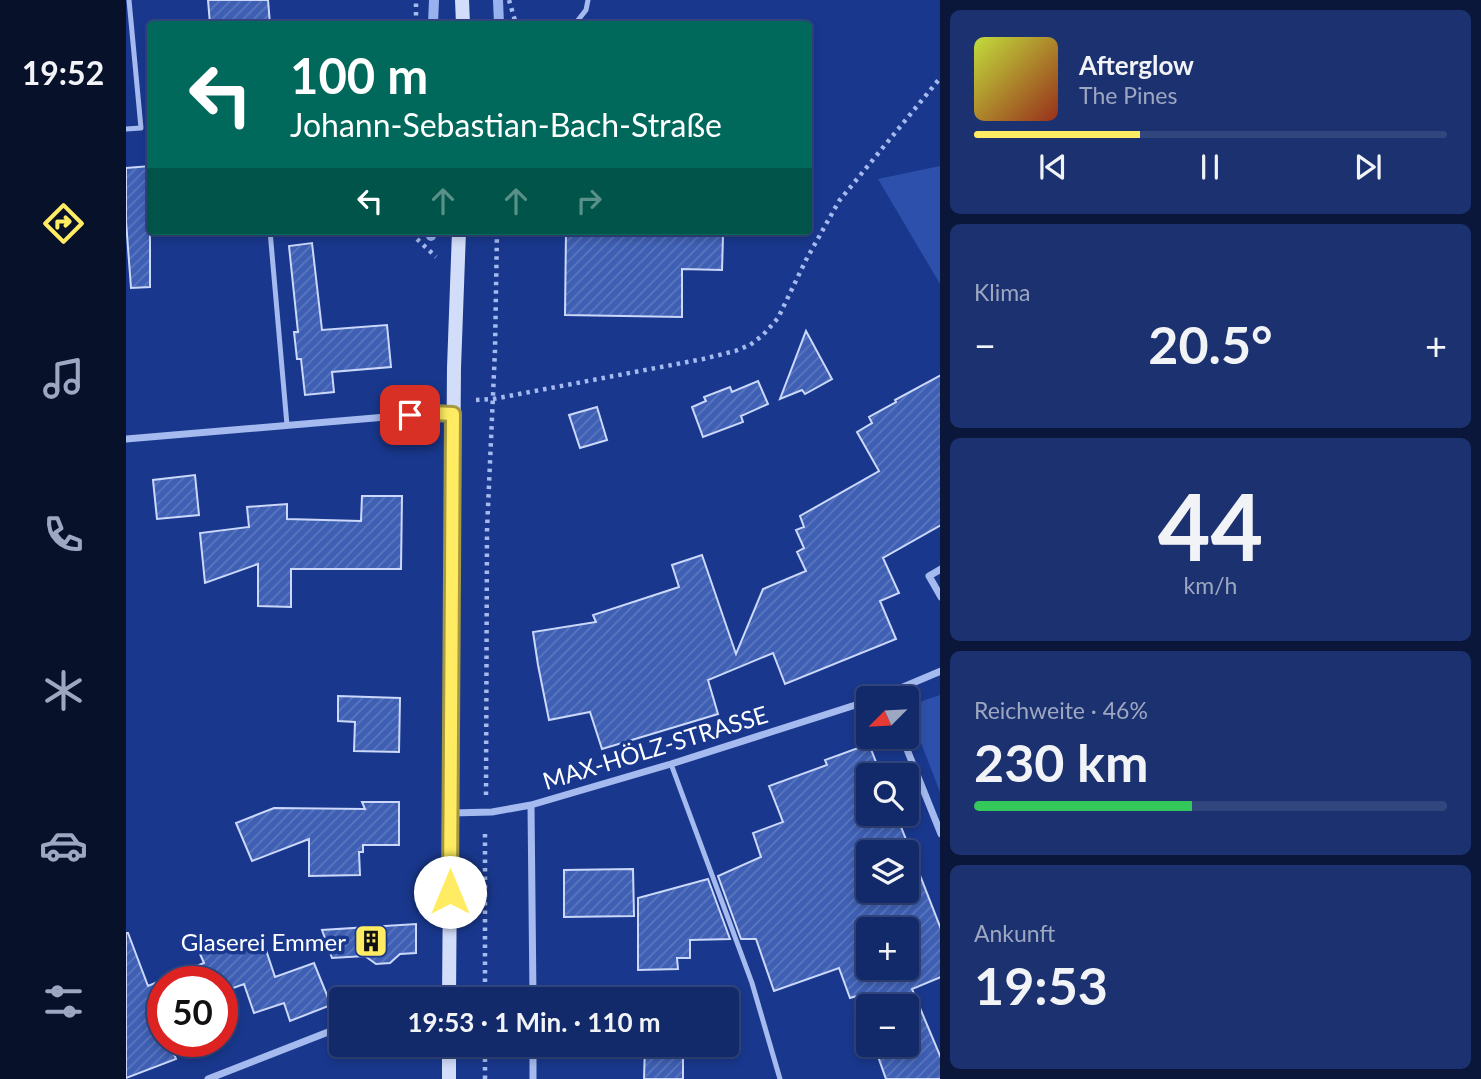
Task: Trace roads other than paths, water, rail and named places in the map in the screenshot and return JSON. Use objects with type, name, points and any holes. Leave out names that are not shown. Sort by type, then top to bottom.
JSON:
[{"type":"main road","points":[[462,0],[463,21]]},
{"type":"main road","points":[[449,987],[453,414],[458,235]]},
{"type":"main road","points":[[449,1057],[449,1079]]},
{"type":"street","points":[[126,439],[433,413],[453,414]]},
{"type":"street","points":[[940,569],[929,576],[940,597]]},
{"type":"street","points":[[909,686],[940,671]]},
{"type":"street","name":"MAX-HÖLZ-STRASSE","points":[[451,813],[492,812],[531,805],[856,705]]},
{"type":"street","points":[[907,749],[940,834]]},
{"type":"street","points":[[531,805],[533,987]]},
{"type":"street","points":[[208,1079],[329,1032]]},
{"type":"street","points":[[533,1057],[533,1079]]},
{"type":"lane","points":[[129,0],[141,128]]},
{"type":"lane","points":[[577,21],[586,10],[588,0]]},
{"type":"lane","points":[[126,130],[147,127]]},
{"type":"lane","points":[[270,235],[287,425]]},
{"type":"lane","points":[[671,764],[752,983],[780,1079]]},
{"type":"waterway","points":[[433,21],[434,0]]},
{"type":"waterway","points":[[498,0],[499,21]]},
{"type":"place","name":"Glaserei Emmer","points":[[371,941]]}]
